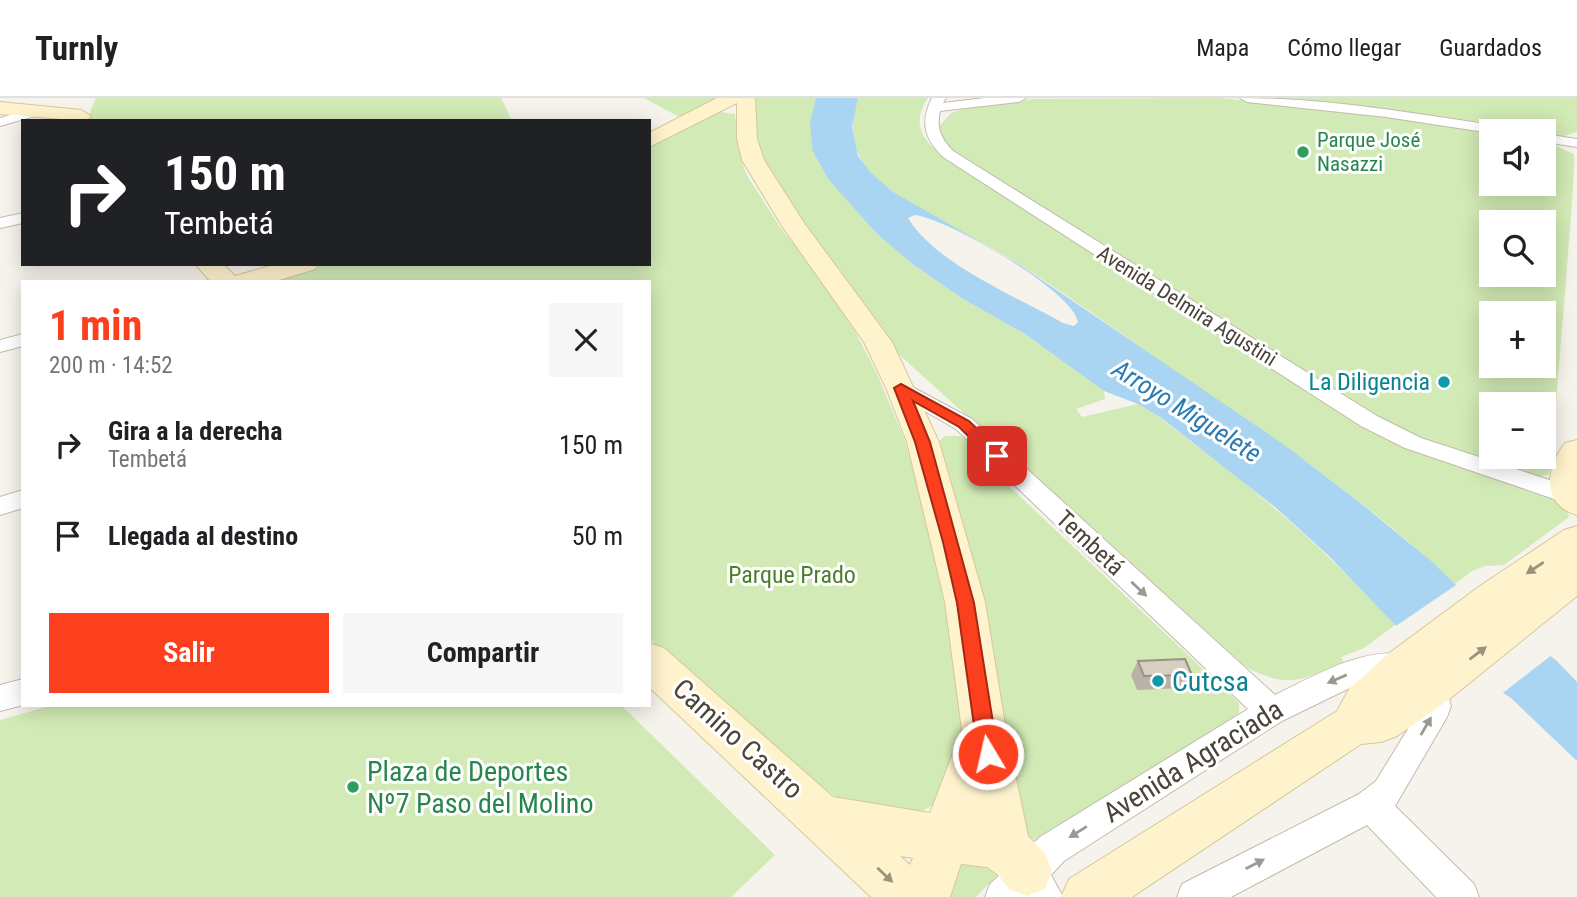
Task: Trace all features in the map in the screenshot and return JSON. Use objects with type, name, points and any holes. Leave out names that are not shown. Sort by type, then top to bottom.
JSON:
[{"type":"street","points":[[651,140],[731,98]]},
{"type":"street","points":[[746,98],[747,139],[753,160],[794,226],[878,342],[901,388],[922,442],[951,542],[965,603],[984,731],[1020,878]]},
{"type":"street","points":[[937,103],[1018,98]]},
{"type":"street","points":[[1247,98],[1386,113],[1479,127]]},
{"type":"street","name":"Avenida Delmira Agustini","points":[[937,103],[929,124],[934,138],[960,162],[1369,421],[1413,443],[1574,499]]},
{"type":"street","points":[[0,109],[62,113]]},
{"type":"street","points":[[0,122],[62,113]]},
{"type":"street","points":[[1556,140],[1577,143]]},
{"type":"street","points":[[0,223],[21,218]]},
{"type":"street","points":[[210,266],[224,280]]},
{"type":"street","points":[[251,280],[299,266]]},
{"type":"street","points":[[0,346],[21,341]]},
{"type":"street","name":"Tembetá","points":[[901,388],[964,424],[1271,711]]},
{"type":"street","points":[[1574,499],[1565,479],[1566,470],[1577,451]]},
{"type":"street","points":[[0,506],[21,500]]},
{"type":"street","points":[[1087,897],[1353,725],[1381,722],[1418,677],[1509,607],[1577,540]]},
{"type":"street","points":[[1509,607],[1577,574]]},
{"type":"street","name":"Camino Castro","points":[[651,662],[826,819],[908,897]]},
{"type":"street","name":"Avenida Agraciada","points":[[1020,878],[1052,849],[1271,711],[1359,670],[1418,677]]},
{"type":"street","points":[[1195,897],[1371,804],[1388,792],[1436,706],[1418,677]]},
{"type":"street","points":[[0,698],[21,693]]},
{"type":"street","points":[[924,897],[984,731]]},
{"type":"street","points":[[1371,804],[1461,897]]},
{"type":"street","points":[[826,819],[995,844],[1020,878]]},
{"type":"green space","points":[[96,98],[501,98],[511,119],[87,119]]},
{"type":"green space","points":[[644,98],[718,98],[681,118]]},
{"type":"green space","points":[[754,98],[816,98],[813,152],[828,179],[877,234],[911,263],[963,299],[1025,334],[1104,391],[1105,399],[1076,409],[1082,417],[1138,404],[1163,420],[1279,512],[1350,578],[1395,625],[1364,648],[1341,657],[1344,663],[1306,677],[1285,680],[1246,667],[895,351],[841,271],[786,201],[759,151]]},
{"type":"green space","points":[[858,98],[928,98],[922,109],[920,127],[934,149],[951,162],[1399,444],[1551,498],[1567,510],[1569,517],[1504,565],[1485,566],[1472,571],[1455,584],[1363,505],[1265,433],[1042,279],[1002,253],[920,209],[884,185],[864,164],[855,146],[853,118]]},
{"type":"green space","points":[[1219,98],[1325,108],[1479,130],[1479,196],[1556,196],[1556,146],[1574,154],[1556,412],[1556,392],[1479,392],[1479,459],[1383,424],[966,160],[942,138],[938,128],[951,113],[1032,99]]},
{"type":"green space","points":[[1272,98],[1577,98],[1577,132],[1564,136],[1556,136],[1556,119],[1479,119],[1479,125]]},
{"type":"green space","name":"Parque Prado","points":[[719,112],[735,114],[738,148],[746,174],[780,227],[838,298],[877,374],[904,438],[922,501],[956,657],[964,731],[943,799],[924,810],[894,819],[839,799],[810,778],[651,641],[651,280],[279,280],[311,266],[651,266],[651,143]]},
{"type":"green space","points":[[945,436],[960,436],[968,441],[1012,489],[1239,703],[1239,713],[1229,721],[1043,840],[1020,834],[937,443]]},
{"type":"green space","points":[[1510,469],[1550,469],[1548,475],[1535,477]]},
{"type":"green space","name":"Plaza de Deportes Nº7 Paso del Molino","points":[[46,707],[623,707],[775,855],[731,897],[0,897],[0,720]]},
{"type":"green space","points":[[954,856],[1002,870],[976,897],[941,897]]},
{"type":"water","name":"Arroyo Miguelete","points":[[816,98],[858,98],[852,127],[858,156],[871,173],[893,192],[1017,263],[1283,444],[1363,505],[1455,584],[1557,661],[1577,682],[1577,761],[1511,698],[1395,625],[1329,556],[1275,507],[1160,417],[1138,404],[1104,391],[1025,334],[963,299],[911,263],[877,234],[828,179],[813,152],[810,123]],"holes":[[[915,215],[931,219],[979,242],[1032,275],[1071,308],[1078,322],[1074,326],[1063,323],[957,265],[921,235],[908,218]]]},
{"type":"pier","points":[[1459,583],[1553,654],[1500,695],[1393,628]]},
{"type":"building","points":[[1185,659],[1192,675],[1144,676],[1138,661]]},
{"type":"place","name":"Parque José Nasazzi","points":[[1303,152]]},
{"type":"place","name":"La Diligencia","points":[[1444,382]]},
{"type":"place","name":"Cutcsa","points":[[1158,681]]},
{"type":"place","name":"Plaza de Deportes Nº7 Paso del Molino","points":[[353,787]]},
{"type":"route","points":[[988,754],[965,603],[951,542],[922,442],[901,388],[964,424],[997,456]]}]
